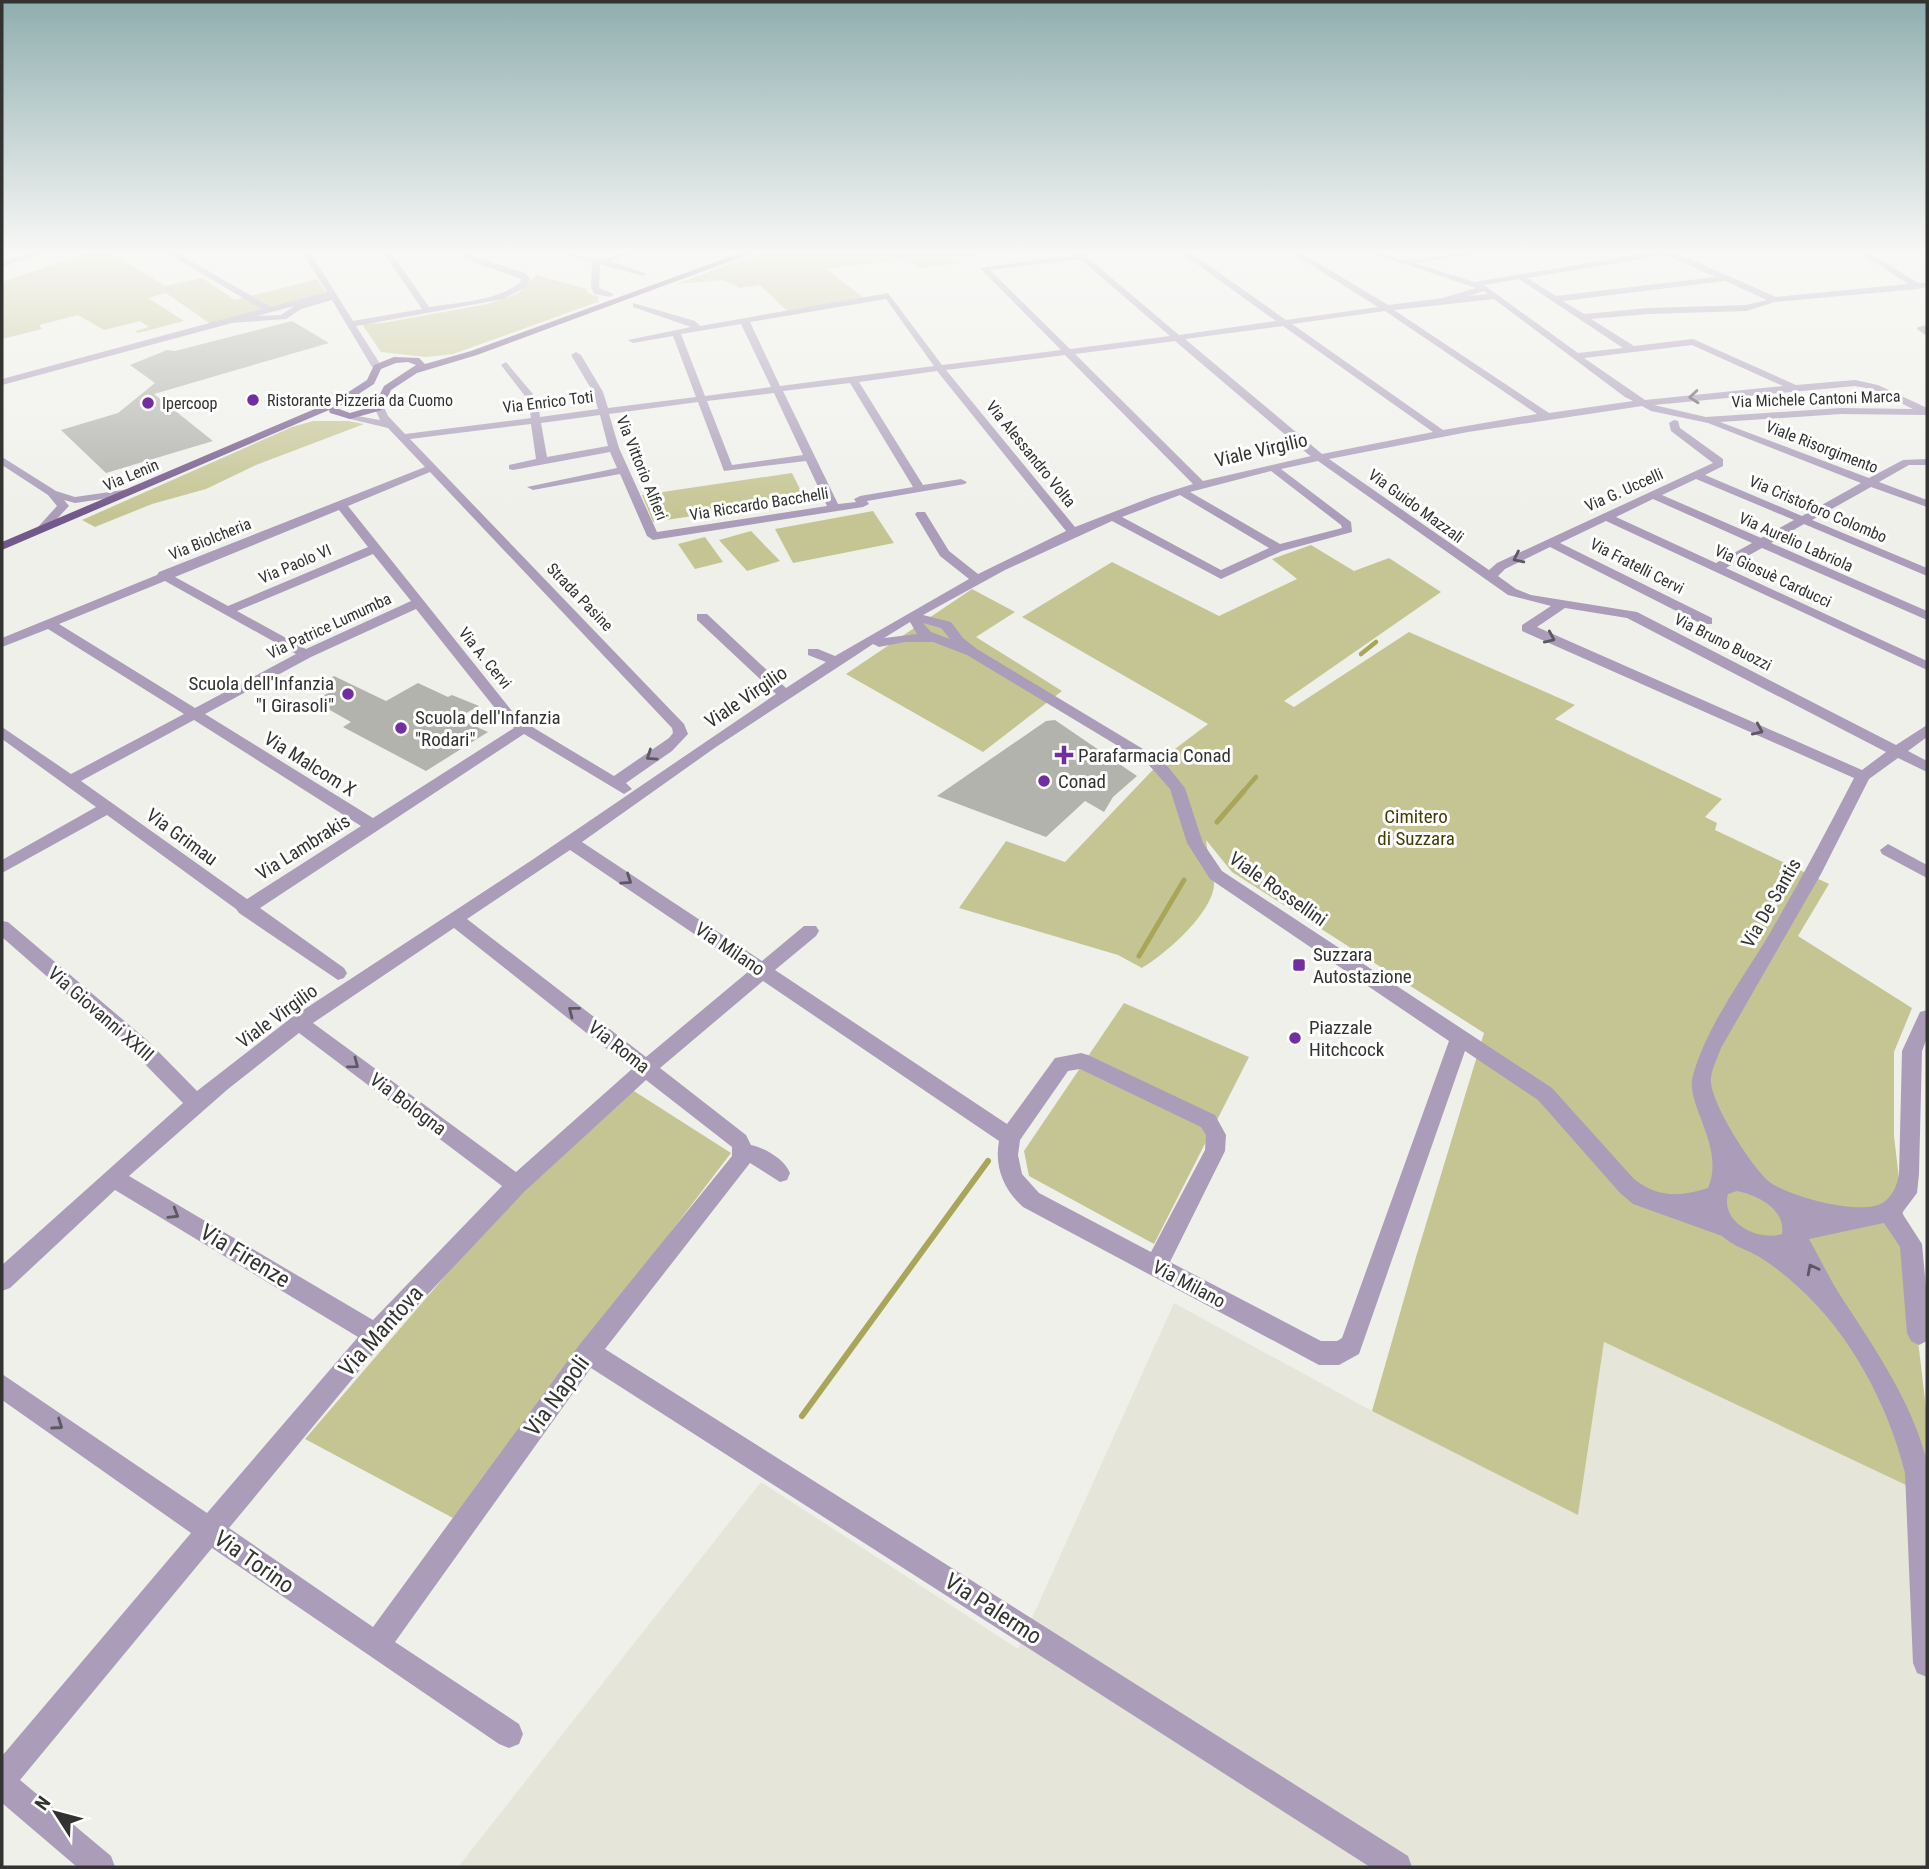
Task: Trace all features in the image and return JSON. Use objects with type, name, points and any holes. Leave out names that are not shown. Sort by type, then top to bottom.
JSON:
[{"type":"main road","points":[[413,372],[510,339]]},
{"type":"main road","points":[[377,367],[401,359],[458,358]]},
{"type":"main road","points":[[379,407],[387,388],[421,366],[414,359]]},
{"type":"main road","name":"Via Lenin","points":[[2,546],[340,402],[371,382],[377,367]]},
{"type":"main road","points":[[340,402],[333,408],[337,414],[346,415]]},
{"type":"main road","name":"Via Lenin","points":[[272,432],[311,418],[366,413],[379,407]]},
{"type":"street","points":[[2,382],[161,339]]},
{"type":"street","points":[[361,339],[377,367]]},
{"type":"street","points":[[633,340],[637,339]]},
{"type":"street","points":[[679,339],[728,468],[810,457]]},
{"type":"street","points":[[753,339],[834,508]]},
{"type":"street","name":"Via Alessandro Volta","points":[[919,339],[1073,532]]},
{"type":"street","points":[[1054,339],[1200,485]]},
{"type":"street","name":"Via Enrico Toti","points":[[405,437],[939,366],[1166,339]]},
{"type":"street","name":"Via Guido Mazzali","points":[[1177,339],[1322,457],[1493,579]]},
{"type":"street","points":[[1308,339],[1441,433]]},
{"type":"street","points":[[1432,339],[1548,417]]},
{"type":"street","points":[[1554,339],[1639,402],[1693,419],[1706,420]]},
{"type":"street","points":[[1616,339],[1633,350]]},
{"type":"street","points":[[1577,356],[1693,342],[1796,387]]},
{"type":"street","points":[[371,353],[401,359]]},
{"type":"street","name":"Via Vittorio Alfieri","points":[[576,355],[598,392],[614,448],[653,536]]},
{"type":"street","points":[[506,365],[533,400],[542,461]]},
{"type":"street","points":[[852,378],[920,489],[961,482]]},
{"type":"street","name":"Viale Virgilio","points":[[2,1280],[197,1105],[299,1023],[785,695],[976,579],[1073,532],[1181,491],[1273,468],[1441,433],[1639,402],[1796,387],[1864,384],[1927,412]]},
{"type":"street","points":[[1639,402],[1706,420]]},
{"type":"street","points":[[379,407],[380,414],[392,426]]},
{"type":"street","name":"Via Michele Cantoni Marca","points":[[1706,420],[1841,411],[1927,412]]},
{"type":"street","points":[[346,415],[392,426]]},
{"type":"street","points":[[1655,415],[1674,423],[1693,419]]},
{"type":"street","name":"Viale Risorgimento","points":[[1706,420],[1927,504]]},
{"type":"street","name":"Via G. Uccelli","points":[[1493,579],[1491,575],[1501,566],[1720,462],[1675,429],[1674,423]]},
{"type":"street","name":"Strada Pasine","points":[[392,426],[679,727],[681,734],[675,741],[641,762],[615,784]]},
{"type":"street","points":[[513,467],[614,448]]},
{"type":"street","points":[[2,460],[52,494],[63,506],[84,512]]},
{"type":"street","points":[[1715,569],[1907,462],[1927,462]]},
{"type":"street","name":"Via Biolcheria","points":[[2,643],[163,575],[431,468]]},
{"type":"street","points":[[1112,516],[1221,575],[1279,548],[1345,532],[1349,528],[1273,468]]},
{"type":"street","points":[[533,487],[623,470]]},
{"type":"street","name":"Via Cristoforo Colombo","points":[[1696,475],[1927,572]]},
{"type":"street","name":"Via Riccardo Bacchelli","points":[[653,536],[863,504],[860,499],[920,489]]},
{"type":"street","points":[[1181,491],[1279,548]]},
{"type":"street","points":[[52,494],[75,500],[130,492]]},
{"type":"street","name":"Via Aurelio Labriola","points":[[1653,495],[1927,616]]},
{"type":"street","points":[[75,500],[84,512]]},
{"type":"street","name":"Via A. Cervi","points":[[340,504],[507,714],[524,728],[636,796]]},
{"type":"street","points":[[42,529],[63,506]]},
{"type":"street","points":[[920,514],[944,553],[976,579]]},
{"type":"street","name":"Via Giosuè Carducci","points":[[1605,516],[1927,666]]},
{"type":"street","name":"Via Fratelli Cervi","points":[[1551,543],[1707,621]]},
{"type":"street","name":"Via Paolo VI","points":[[228,610],[375,549]]},
{"type":"street","points":[[163,575],[306,654]]},
{"type":"street","name":"Via Bruno Buozzi","points":[[1493,579],[1524,598],[1604,607],[1640,619],[1927,767]]},
{"type":"street","points":[[961,589],[950,604],[948,620],[958,641],[972,652]]},
{"type":"street","name":"Via Patrice Lumumba","points":[[70,781],[306,654],[418,603]]},
{"type":"street","points":[[1563,604],[1527,628],[1863,776]]},
{"type":"street","points":[[914,616],[939,622],[953,632]]},
{"type":"street","points":[[914,616],[920,630],[972,652]]},
{"type":"street","points":[[702,617],[785,695]]},
{"type":"street","name":"Via Malcom X","points":[[48,623],[374,827]]},
{"type":"street","points":[[855,651],[884,642],[936,639]]},
{"type":"street","points":[[813,652],[838,662]]},
{"type":"street","name":"Viale Rossellini","points":[[972,652],[1153,761],[1170,775],[1182,793],[1194,841],[1216,876],[1460,1038]]},
{"type":"street","name":"Via Lambrakis","points":[[245,909],[524,728]]},
{"type":"street","name":"Via De Santis","points":[[1715,1124],[1703,1095],[1701,1079],[1712,1046],[1813,874],[1863,776],[1927,730]]},
{"type":"street","name":"Via Grimau","points":[[2,732],[245,909],[338,973]]},
{"type":"street","points":[[2,867],[107,808]]},
{"type":"street","name":"Via Milano","points":[[570,842],[1010,1137],[1007,1164],[1021,1192],[1319,1353],[1339,1353],[1351,1346],[1460,1038]]},
{"type":"street","points":[[1888,850],[1927,872]]},
{"type":"street","name":"Via Roma","points":[[455,919],[739,1141],[744,1152],[756,1154],[780,1173]]},
{"type":"street","name":"Via Giovanni XXIII","points":[[2,927],[141,1047],[197,1105]]},
{"type":"street","name":"Via Mantova","points":[[2,1778],[375,1334],[517,1185],[646,1068],[810,931]]},
{"type":"street","points":[[1762,1247],[1785,1245],[1794,1233],[1889,1212],[1906,1193],[1919,1099],[1912,1051],[1927,1017]]},
{"type":"street","name":"Via Bologna","points":[[299,1023],[517,1185]]},
{"type":"street","points":[[1460,1038],[1545,1094],[1627,1186],[1641,1197],[1730,1230],[1749,1243],[1762,1247],[1804,1278],[1835,1308]]},
{"type":"street","points":[[1010,1137],[1062,1064],[1070,1060],[1081,1061],[1208,1121],[1216,1132],[1218,1142],[1215,1151],[1156,1266]]},
{"type":"street","points":[[1715,1124],[1721,1145],[1718,1214],[1730,1230]]},
{"type":"street","points":[[1715,1124],[1767,1191],[1790,1214],[1794,1233],[1835,1308],[1884,1387],[1912,1447],[1918,1473],[1927,1663]]},
{"type":"street","name":"Via Napoli","points":[[376,1646],[588,1352],[740,1162],[744,1152]]},
{"type":"street","name":"Via Firenze","points":[[115,1179],[375,1334]]},
{"type":"street","points":[[1669,1206],[1698,1201],[1737,1181],[1807,1208],[1854,1218]]},
{"type":"street","points":[[1889,1212],[1911,1244],[1919,1333]]},
{"type":"street","name":"Via Palermo","points":[[588,1352],[1397,1867]]},
{"type":"street","name":"Via Torino","points":[[2,1386],[376,1646],[509,1734]]},
{"type":"street","points":[[2,1784],[100,1867]]},
{"type":"shaded area","points":[[1174,1303],[1372,1411],[1577,1514],[1604,1342],[1927,1495],[1927,1867],[458,1867],[761,1482],[1018,1649]]},
{"type":"green space","points":[[372,339],[494,339],[453,354],[426,357],[381,352]]},
{"type":"green space","points":[[313,421],[364,424],[256,465],[206,489],[152,504],[95,527],[82,520],[292,427]]},
{"type":"green space","points":[[792,473],[805,499],[653,522],[642,495]]},
{"type":"green space","points":[[873,511],[894,543],[793,563],[775,529]]},
{"type":"green space","points":[[751,531],[780,561],[747,571],[719,540]]},
{"type":"green space","points":[[705,537],[723,562],[695,569],[678,544]]},
{"type":"green space","name":"Cimitero di Suzzara","points":[[1311,545],[1354,571],[1389,558],[1441,592],[1284,701],[1294,707],[1409,632],[1575,705],[1555,719],[1722,799],[1705,817],[1717,823],[1715,830],[1829,884],[1798,936],[1912,1008],[1894,1052],[1894,1136],[1927,1417],[1927,1495],[1604,1342],[1578,1515],[1372,1411],[1484,1033],[1232,872],[1206,840],[1214,883],[1206,906],[1198,919],[1175,943],[1142,968],[1118,955],[959,908],[1006,841],[1065,862],[1167,755],[1208,724],[1022,617],[1112,562],[1219,616],[1297,579],[1272,559]]},
{"type":"green space","points":[[972,589],[1015,612],[976,637],[1062,691],[983,752],[846,674]]},
{"type":"green space","points":[[1124,1003],[1249,1057],[1154,1244],[1029,1176],[1024,1151]]},
{"type":"green space","points":[[626,1086],[731,1153],[453,1518],[305,1439],[519,1190]]},
{"type":"building","name":"Ipercoop","points":[[221,339],[323,339],[329,343],[154,394],[213,441],[106,473],[61,430],[118,413],[155,383],[130,365],[167,350],[175,351]]},
{"type":"building","name":"Scuola dell'Infanzia \"Rodari\"","points":[[334,676],[386,701],[418,683],[448,697],[452,695],[479,706],[457,718],[488,732],[426,771],[343,727],[351,722],[314,701],[332,691],[319,684]]},
{"type":"building","name":"Conad","points":[[1055,720],[1137,776],[1113,797],[1104,812],[1085,801],[1046,837],[937,796],[1046,721]]},
{"type":"waterway","points":[[1361,654],[1376,642]]},
{"type":"waterway","points":[[1242,793],[1256,777]]},
{"type":"waterway","points":[[1217,822],[1244,791]]},
{"type":"waterway","points":[[1139,956],[1184,880]]},
{"type":"waterway","points":[[802,1416],[988,1161]]},
{"type":"place","name":"Ristorante Pizzeria da Cuomo","points":[[253,400]]},
{"type":"place","name":"Ipercoop","points":[[148,403]]},
{"type":"place","name":"Scuola dell'Infanzia \"I Girasoli\"","points":[[348,694]]},
{"type":"place","name":"Scuola dell'Infanzia \"Rodari\"","points":[[401,728]]},
{"type":"place","name":"Parafarmacia Conad","points":[[1064,755]]},
{"type":"place","name":"Conad","points":[[1044,781]]},
{"type":"place","name":"Suzzara Autostazione","points":[[1299,965]]},
{"type":"place","name":"Piazzale Hitchcock","points":[[1295,1038]]}]
